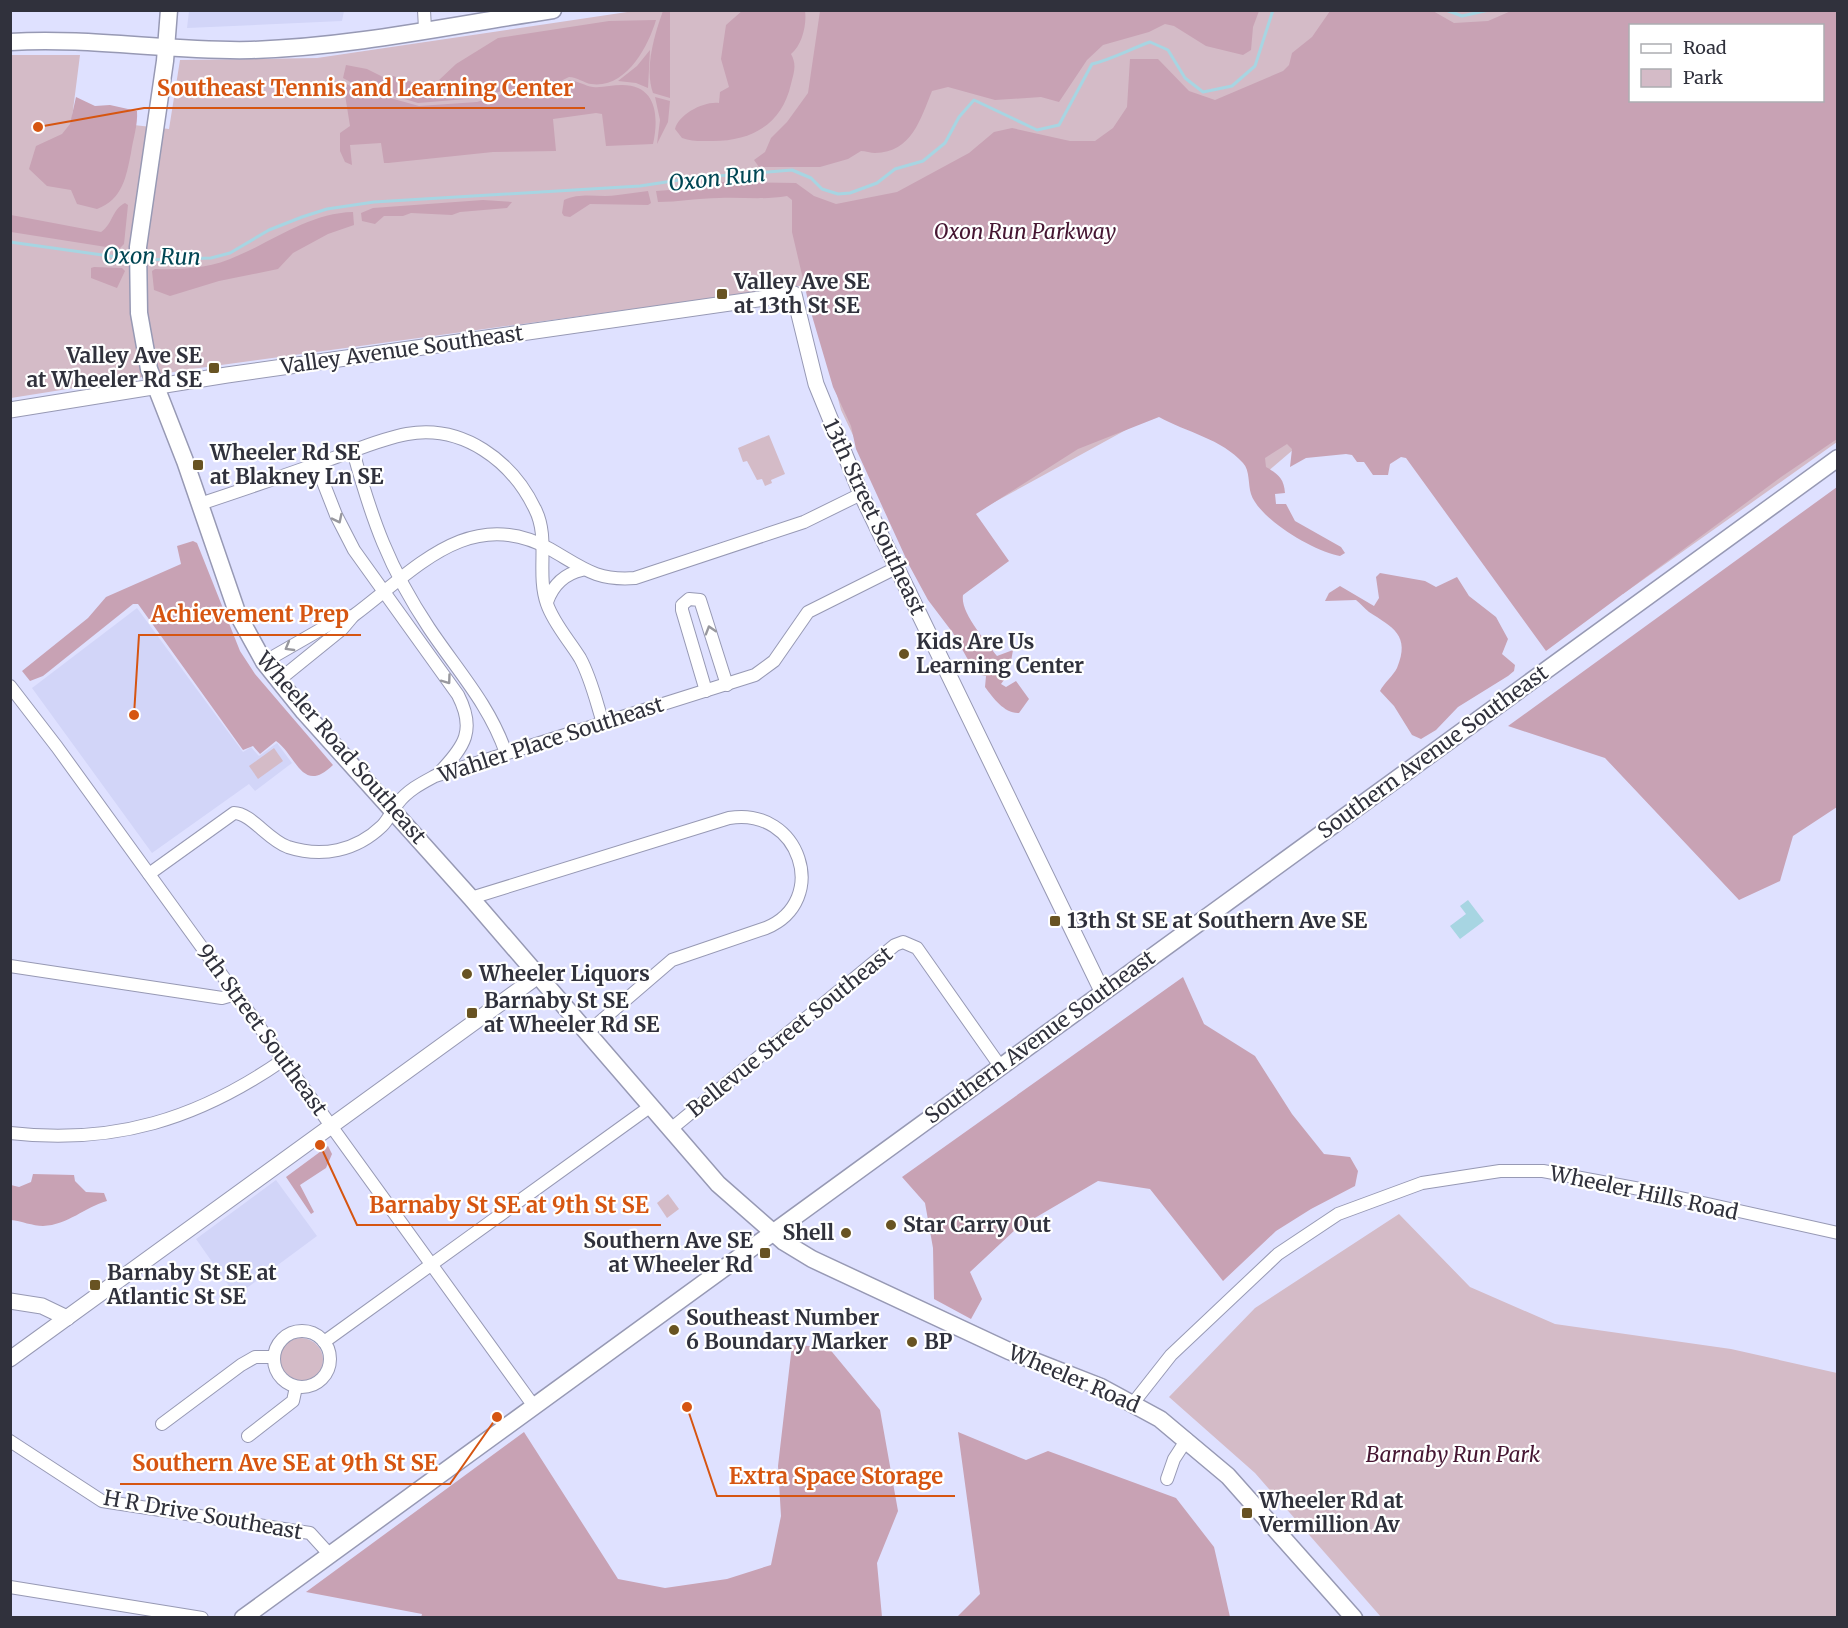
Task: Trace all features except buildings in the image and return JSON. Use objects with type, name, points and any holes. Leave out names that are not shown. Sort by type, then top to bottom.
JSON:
[{"type":"main road","name":"Wheeler Road Southeast","points":[[169,10],[137,270],[144,348],[238,615],[264,662],[279,681],[471,898],[670,1129],[734,1200],[772,1232]]},
{"type":"main road","points":[[10,42],[64,41],[217,50],[287,48],[553,10]]},
{"type":"main road","name":"Southern Avenue Southeast","points":[[243,1617],[1102,991],[1838,459]]},
{"type":"main road","name":"Wheeler Road","points":[[772,1232],[812,1259],[853,1280],[1009,1351],[1134,1402],[1187,1439],[1247,1497],[1354,1617]]},
{"type":"street","points":[[424,10],[425,29]]},
{"type":"street","name":"Valley Avenue Southeast","points":[[10,410],[794,294]]},
{"type":"street","name":"13th Street Southeast","points":[[794,294],[816,384],[861,494],[1102,991]]},
{"type":"street","points":[[200,504],[386,440],[420,433],[446,435],[474,443],[496,457],[514,475],[528,494],[539,519],[546,603],[557,625],[580,659],[603,723]]},
{"type":"street","points":[[354,452],[376,532],[399,581],[431,632],[485,706],[506,753]]},
{"type":"street","points":[[316,464],[336,515],[354,550],[458,695],[466,711],[464,743],[435,776]]},
{"type":"street","points":[[279,681],[342,629],[352,616],[439,550],[469,537],[502,534],[521,537],[542,545],[582,570],[609,578],[646,575],[804,522],[861,494]]},
{"type":"street","name":"Wahler Place Southeast","points":[[149,874],[234,813],[245,815],[278,843],[320,853],[340,850],[363,841],[383,825],[406,794],[435,776],[755,675],[768,667],[808,612],[896,568]]},
{"type":"street","points":[[546,603],[554,586],[566,575],[582,570]]},
{"type":"street","points":[[706,691],[682,610],[682,605],[690,599],[700,600],[727,685]]},
{"type":"street","points":[[264,662],[337,620],[352,616]]},
{"type":"street","points":[[420,643],[431,632]]},
{"type":"street","name":"9th Street Southeast","points":[[10,686],[149,874],[533,1405]]},
{"type":"street","points":[[467,720],[485,706]]},
{"type":"street","points":[[471,898],[729,818],[763,820],[787,836],[799,856],[801,883],[793,905],[779,921],[766,928],[672,960],[587,1033]]},
{"type":"street","name":"Bellevue Street Southeast","points":[[670,1129],[895,945],[903,942],[911,944],[1000,1066]]},
{"type":"street","points":[[10,966],[222,998],[236,994]]},
{"type":"street","points":[[10,1359],[538,976]]},
{"type":"street","points":[[10,1133],[86,1136],[148,1126],[215,1101],[283,1060]]},
{"type":"street","points":[[324,1342],[651,1106]]},
{"type":"street","name":"Wheeler Hills Road","points":[[1134,1402],[1171,1355],[1292,1243],[1338,1214],[1422,1183],[1500,1171],[1543,1171],[1640,1189],[1838,1233]]},
{"type":"street","points":[[10,1301],[42,1306],[67,1318]]},
{"type":"street","points":[[293,1332],[312,1333],[324,1342],[330,1359],[325,1376],[311,1386],[296,1387],[279,1376],[273,1357],[279,1342],[293,1332]]},
{"type":"street","points":[[162,1424],[241,1365],[255,1358],[273,1357]]},
{"type":"street","points":[[248,1436],[293,1401],[296,1387]]},
{"type":"street","points":[[1167,1479],[1174,1459],[1187,1439]]},
{"type":"street","name":"H R Drive Southeast","points":[[10,1441],[102,1501],[310,1533],[330,1555]]},
{"type":"street","points":[[10,1587],[202,1617]]},
{"type":"shaded area","points":[[189,10],[344,11],[342,21],[187,28]]},
{"type":"shaded area","points":[[137,608],[243,752],[251,747],[259,756],[277,743],[292,763],[255,791],[249,784],[152,853],[32,688]]},
{"type":"shaded area","points":[[1468,900],[1484,921],[1460,939],[1450,926],[1466,914],[1460,906]]},
{"type":"shaded area","points":[[276,1180],[317,1236],[236,1296],[196,1239]]},
{"type":"green space","points":[[743,10],[805,11],[803,34],[798,46],[791,54],[794,69],[787,98],[773,120],[752,134],[727,140],[697,141],[682,138],[675,129],[681,118],[700,106],[719,103],[720,92],[729,87],[721,59],[726,25]]},
{"type":"green space","points":[[820,10],[1259,11],[1253,27],[1251,50],[1243,55],[1206,46],[1174,26],[1165,24],[1149,32],[1103,45],[1087,60],[1059,102],[1041,97],[995,100],[948,87],[932,91],[913,132],[898,147],[875,153],[861,151],[848,159],[820,167],[759,167],[754,160],[765,152],[771,138],[787,122],[808,93]]},
{"type":"green space","name":"Oxon Run Parkway","points":[[634,11],[1837,11],[1837,442],[1623,594],[1424,338],[1267,472],[1166,408],[969,516],[936,609],[841,410],[808,285],[199,368],[11,398],[11,55],[80,55],[72,118],[169,129],[180,60],[317,58]]},
{"type":"green space","points":[[663,11],[670,11],[670,98],[653,93],[650,73],[654,40]]},
{"type":"green space","name":"Oxon Run Parkway","points":[[1330,11],[1433,11],[1454,23],[1488,21],[1511,11],[1837,11],[1837,439],[1781,477],[1546,651],[1406,458],[1401,457],[1390,464],[1388,475],[1373,475],[1364,462],[1357,462],[1352,455],[1346,454],[1306,458],[1290,467],[1292,449],[1287,444],[1265,458],[1266,467],[1280,477],[1284,488],[1285,493],[1275,494],[1276,504],[1286,504],[1295,521],[1341,547],[1345,553],[1340,556],[1303,541],[1265,514],[1251,494],[1245,466],[1225,448],[1159,417],[1078,449],[976,514],[1009,561],[963,595],[963,602],[975,627],[997,656],[1013,650],[1009,673],[1001,684],[1006,687],[1016,681],[1029,699],[1019,713],[1009,711],[985,687],[986,676],[976,674],[953,633],[928,600],[909,565],[856,449],[851,426],[833,387],[810,309],[792,232],[792,200],[787,196],[658,202],[656,191],[697,188],[707,183],[724,182],[796,183],[814,196],[836,204],[897,192],[969,153],[994,132],[1012,128],[1070,141],[1095,141],[1113,128],[1127,107],[1130,59],[1158,59],[1189,91],[1215,100],[1283,71],[1289,65],[1292,53],[1312,37]]},
{"type":"green space","points":[[656,20],[634,64],[615,80],[604,84],[591,84],[569,77],[538,92],[508,89],[478,98],[418,103],[354,84],[343,78],[346,65],[367,69],[385,78],[393,76],[412,82],[430,83],[438,81],[456,64],[498,38],[609,21]]},
{"type":"green space","points":[[650,50],[648,88],[636,83],[618,81],[637,66]]},
{"type":"green space","points":[[570,80],[593,87],[622,85],[634,86],[642,90],[653,104],[655,113],[653,144],[606,146],[602,114],[596,113],[553,119],[556,151],[493,152],[384,163],[381,143],[350,145],[352,165],[345,162],[340,151],[340,133],[350,126],[343,82],[354,88],[419,106],[477,102],[509,92],[538,95]]},
{"type":"green space","points":[[76,97],[95,106],[110,105],[137,111],[131,153],[122,186],[113,199],[97,209],[77,204],[71,190],[47,186],[29,169],[36,146],[62,134],[70,124]]},
{"type":"green space","points":[[655,97],[670,101],[668,122],[657,144],[660,120]]},
{"type":"green space","points":[[648,191],[651,203],[648,205],[590,204],[570,217],[562,213],[564,200],[570,198]]},
{"type":"green space","points":[[483,200],[512,202],[507,208],[460,212],[452,215],[411,213],[403,216],[384,216],[375,224],[362,221],[361,213],[373,208]]},
{"type":"green space","points":[[125,203],[128,205],[124,244],[119,249],[11,232],[11,215],[101,232],[117,209]]},
{"type":"green space","points":[[353,212],[354,225],[328,234],[293,253],[278,269],[219,281],[170,296],[154,290],[152,271],[155,269],[187,268],[218,263],[251,250],[307,222]]},
{"type":"green space","points":[[91,268],[122,268],[125,271],[117,288],[91,278]]},
{"type":"green space","points":[[769,435],[785,474],[771,480],[772,483],[765,486],[762,479],[757,480],[747,461],[743,462],[738,448]]},
{"type":"green space","points":[[1837,487],[1837,807],[1793,836],[1780,881],[1739,900],[1605,758],[1508,726]]},
{"type":"green space","points":[[193,541],[197,543],[240,651],[255,674],[333,765],[323,773],[314,776],[307,775],[276,741],[260,754],[253,746],[243,750],[138,604],[133,604],[43,676],[30,681],[22,671],[88,618],[106,597],[181,564],[177,546]]},
{"type":"green space","points":[[1380,573],[1425,581],[1436,587],[1457,577],[1469,596],[1496,617],[1508,639],[1502,654],[1515,665],[1514,671],[1508,676],[1458,707],[1436,730],[1421,739],[1412,735],[1394,706],[1380,691],[1397,668],[1401,657],[1402,647],[1397,633],[1356,600],[1325,601],[1329,593],[1340,586],[1374,606],[1379,598],[1376,577]]},
{"type":"green space","points":[[274,748],[283,761],[258,779],[249,766]]},
{"type":"green space","points":[[1183,977],[1204,1024],[1255,1056],[1292,1114],[1324,1154],[1350,1157],[1358,1171],[1355,1186],[1276,1231],[1223,1281],[1150,1189],[1098,1181],[1016,1229],[970,1272],[982,1299],[971,1319],[934,1299],[933,1248],[925,1203],[902,1177]]},
{"type":"green space","points":[[328,1146],[332,1154],[326,1168],[300,1185],[314,1212],[311,1214],[286,1177]]},
{"type":"green space","points":[[33,1174],[74,1175],[75,1181],[86,1192],[104,1193],[107,1201],[52,1225],[39,1226],[11,1220],[11,1185],[19,1187],[31,1182]]},
{"type":"green space","points":[[668,1194],[679,1209],[667,1218],[657,1203]]},
{"type":"green space","name":"Barnaby Run Park","points":[[1399,1214],[1470,1287],[1555,1324],[1731,1349],[1837,1373],[1837,1617],[1381,1617],[1255,1473],[1169,1397],[1255,1308]]},
{"type":"green space","points":[[301,1338],[317,1344],[323,1360],[317,1376],[301,1382],[285,1376],[279,1360],[285,1344]]},
{"type":"green space","points":[[792,1345],[828,1347],[880,1410],[898,1511],[877,1563],[882,1617],[421,1618],[422,1614],[306,1592],[524,1432],[618,1579],[665,1588],[727,1579],[771,1565],[781,1516],[778,1466]]},
{"type":"green space","points":[[958,1432],[1026,1460],[1048,1451],[1176,1498],[1214,1547],[1230,1617],[957,1617],[980,1594]]},
{"type":"waterway","name":"Oxon Run","points":[[144,260],[211,258],[230,253],[269,230],[302,217],[327,209],[374,202],[640,186],[692,178],[792,170],[811,178],[822,189],[838,194],[850,193],[877,183],[895,169],[923,161],[945,143],[959,117],[974,100],[1037,130],[1059,125],[1092,64],[1150,42],[1168,50],[1185,78],[1203,92],[1232,86],[1255,66],[1273,10]]},
{"type":"waterway","name":"Oxon Run","points":[[1446,10],[1462,16],[1489,10]]},
{"type":"waterway","name":"Oxon Run","points":[[10,242],[131,259]]},
{"type":"place","name":"Southeast Tennis and Learning Center","points":[[38,127]]},
{"type":"place","name":"Valley Ave SE at 13th St SE","points":[[722,294]]},
{"type":"place","name":"Valley Ave SE at Wheeler Rd SE","points":[[214,368]]},
{"type":"place","name":"Wheeler Rd SE at Blakney Ln SE","points":[[198,465]]},
{"type":"place","name":"Kids Are Us Learning Center","points":[[904,654]]},
{"type":"place","name":"Achievement Prep","points":[[134,715]]},
{"type":"place","name":"13th St SE at Southern Ave SE","points":[[1055,921]]},
{"type":"place","name":"Wheeler Liquors","points":[[467,974]]},
{"type":"place","name":"Barnaby St SE at Wheeler Rd SE","points":[[472,1013]]},
{"type":"place","name":"Barnaby St SE at 9th St SE","points":[[320,1145]]},
{"type":"place","name":"Star Carry Out","points":[[891,1225]]},
{"type":"place","name":"Shell","points":[[846,1233]]},
{"type":"place","name":"Southern Ave SE at Wheeler Rd","points":[[765,1253]]},
{"type":"place","name":"Barnaby St SE at Atlantic St SE","points":[[95,1285]]},
{"type":"place","name":"Southeast Number 6 Boundary Marker","points":[[674,1330]]},
{"type":"place","name":"BP","points":[[912,1342]]},
{"type":"place","name":"Extra Space Storage","points":[[687,1407]]},
{"type":"place","name":"Southern Ave SE at 9th St SE","points":[[497,1417]]},
{"type":"place","name":"Wheeler Rd at Vermillion Av","points":[[1247,1513]]}]
